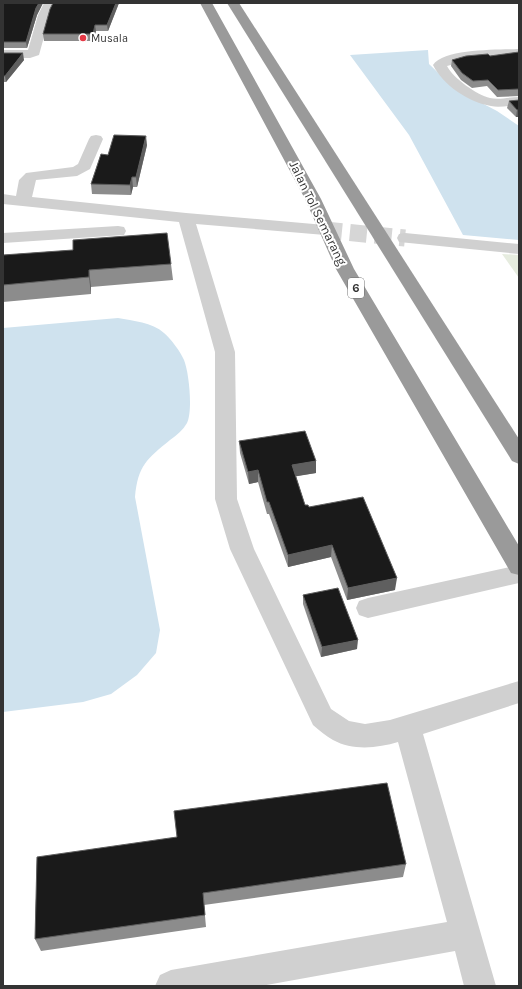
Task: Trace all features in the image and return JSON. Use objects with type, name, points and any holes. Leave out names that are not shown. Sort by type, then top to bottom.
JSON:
[{"type":"highway","name":"Jalan Tol Semarang","points":[[206,3],[313,199],[345,269],[519,566]]},
{"type":"highway","points":[[233,3],[519,456]]},
{"type":"street","points":[[3,54],[30,54],[34,52],[44,15],[50,3]]},
{"type":"street","points":[[519,53],[458,58],[448,60],[440,65],[443,72],[464,89],[481,100],[491,102],[519,100]]},
{"type":"street","points":[[500,102],[512,115]]},
{"type":"street","points":[[36,235],[27,180],[32,176],[77,171],[85,166],[96,139]]},
{"type":"street","points":[[3,199],[186,218],[325,230]]},
{"type":"street","points":[[186,218],[225,352],[226,500],[242,549],[322,717],[343,732],[365,736],[390,732],[519,692]]},
{"type":"street","points":[[3,238],[118,231]]},
{"type":"street","points":[[405,238],[519,249]]},
{"type":"street","points":[[368,608],[519,574]]},
{"type":"street","points":[[407,726],[480,986]]},
{"type":"street","points":[[171,986],[465,934]]},
{"type":"shaded area","points":[[502,254],[519,255],[519,278]]},
{"type":"water","points":[[428,50],[429,64],[455,89],[497,111],[519,126],[519,240],[463,235],[409,135],[350,55]]},
{"type":"water","points":[[118,318],[154,326],[170,338],[184,360],[189,382],[190,410],[187,423],[180,432],[155,452],[145,464],[138,477],[136,486],[135,497],[160,630],[156,653],[137,675],[111,694],[83,702],[3,712],[3,328]]},
{"type":"building","points":[[3,3],[39,3],[36,8],[26,42],[3,42]]},
{"type":"building","points":[[53,3],[116,3],[107,25],[95,25],[93,34],[43,34]]},
{"type":"building","points":[[519,52],[519,89],[498,90],[488,80],[473,81],[462,73],[452,60],[466,56],[488,54],[490,56]]},
{"type":"building","points":[[3,53],[23,53],[5,76],[3,76]]},
{"type":"building","points":[[519,100],[519,110],[517,110],[509,101]]},
{"type":"building","points":[[114,135],[146,136],[136,177],[132,177],[130,185],[91,184],[101,154],[108,155]]},
{"type":"building","points":[[167,233],[171,264],[89,270],[89,277],[3,285],[3,255],[73,250],[73,240]]},
{"type":"building","points":[[305,431],[316,461],[292,465],[305,505],[308,505],[309,507],[363,497],[397,578],[348,588],[332,545],[288,555],[269,502],[267,502],[258,470],[248,472],[239,441]]},
{"type":"building","points":[[338,588],[358,640],[322,647],[303,595]]},
{"type":"building","points":[[387,783],[406,864],[203,893],[205,915],[35,939],[37,857],[177,837],[174,811]]},
{"type":"tunnel","points":[[325,230],[405,238]]},
{"type":"place","name":"Musala","points":[[83,38]]}]
